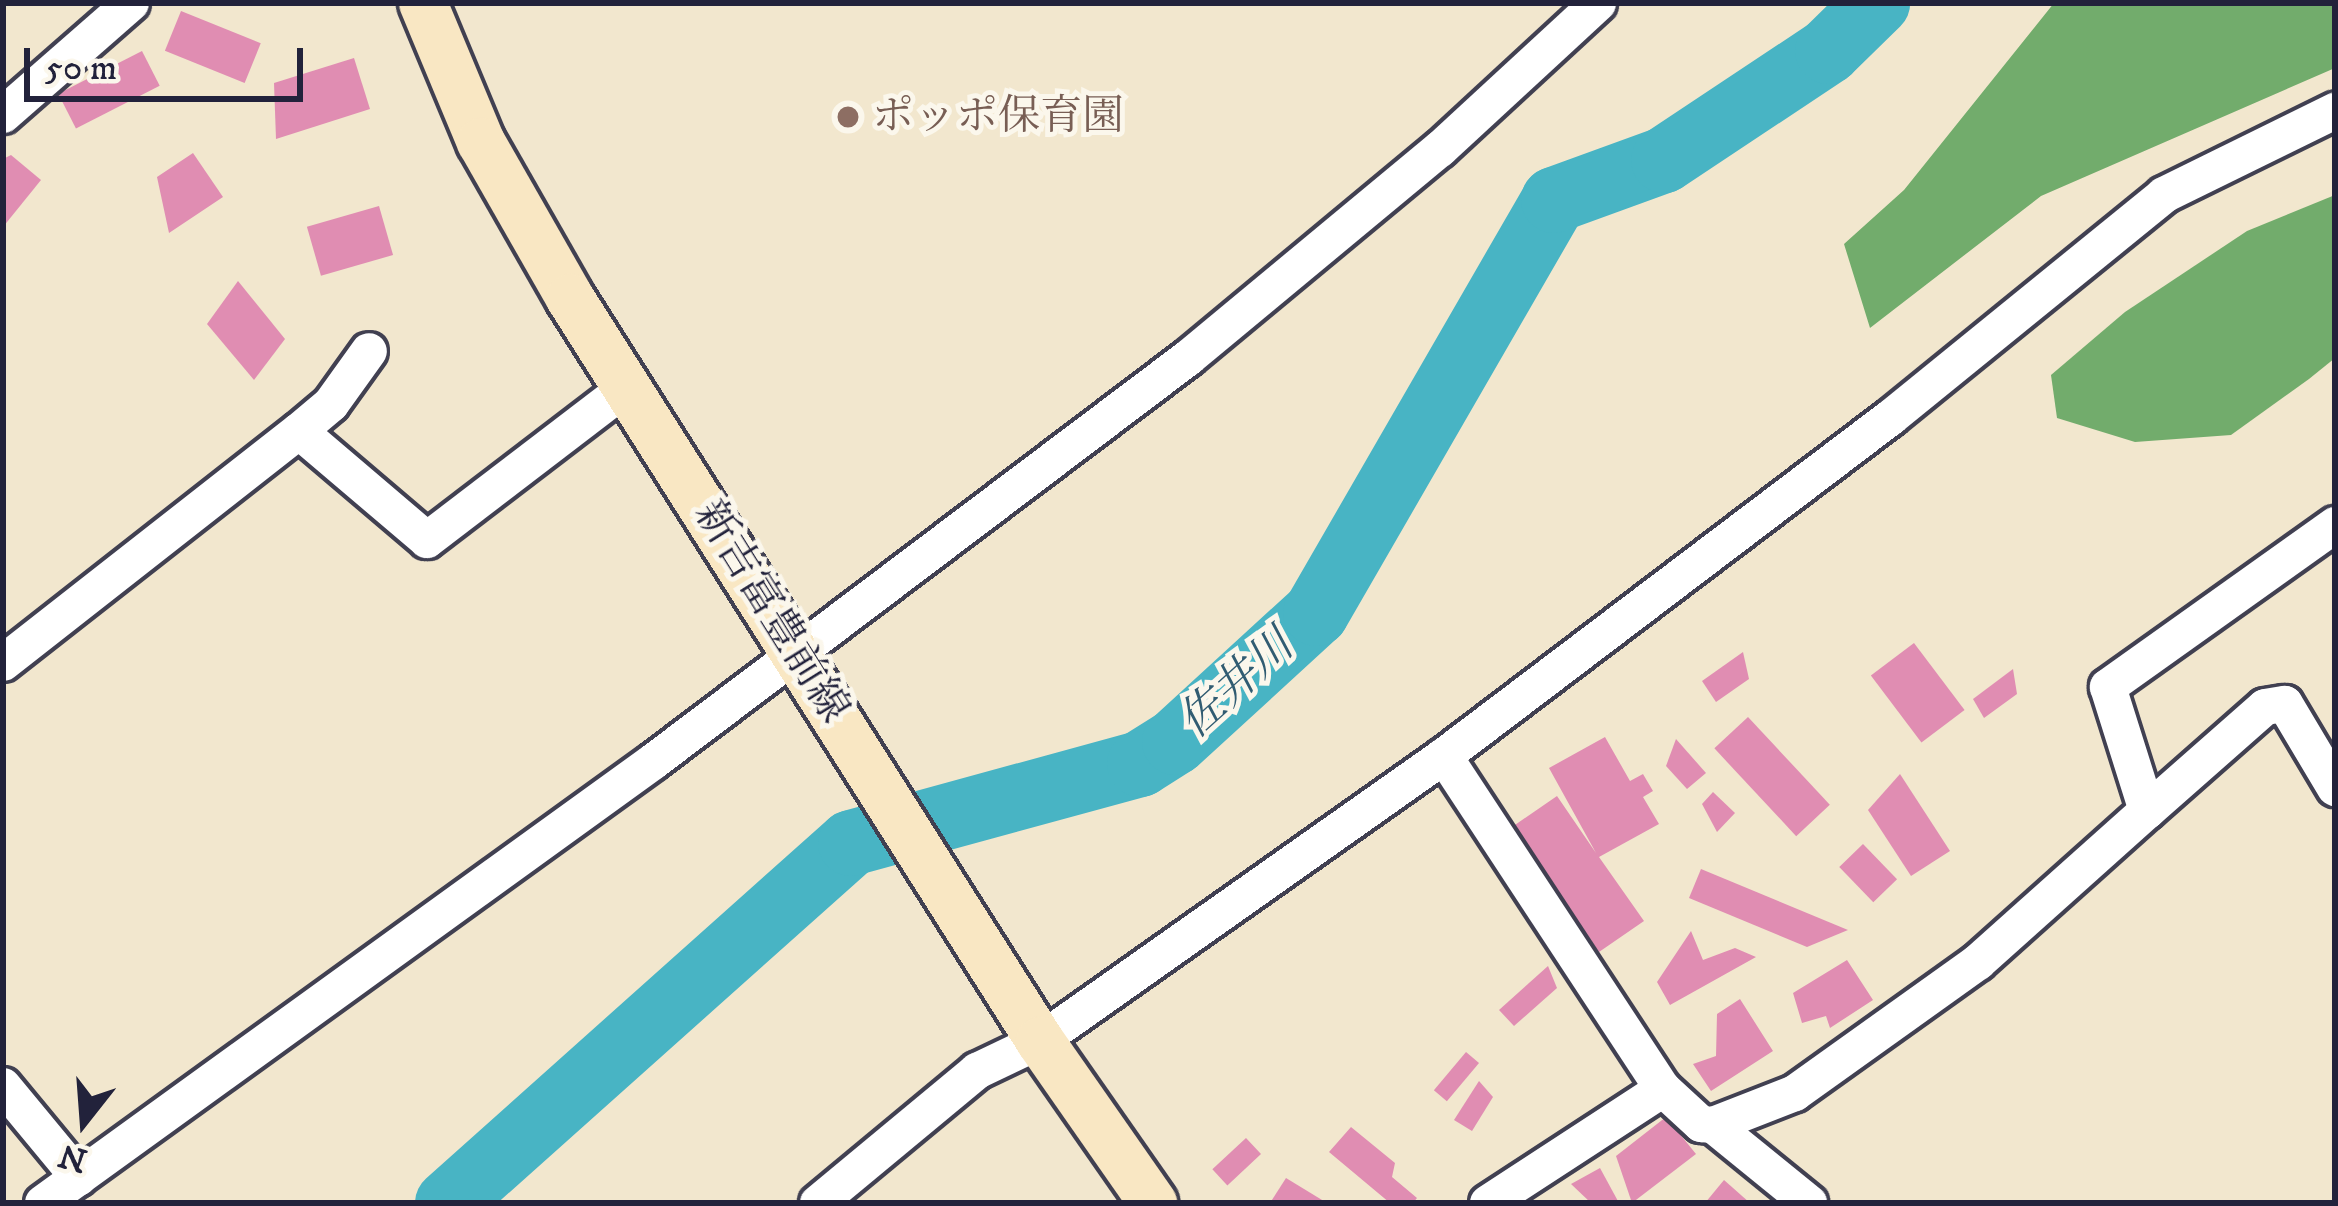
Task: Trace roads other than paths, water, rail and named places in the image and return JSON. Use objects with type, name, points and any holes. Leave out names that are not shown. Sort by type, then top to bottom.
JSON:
[{"type":"main road","name":"新吉富豊前線","points":[[423,3],[481,142],[627,386],[1040,1040],[1153,1203]]},
{"type":"street","points":[[3,115],[131,3]]},
{"type":"street","points":[[44,1203],[796,649],[1279,285],[1598,3]]},
{"type":"street","points":[[818,1203],[977,1072],[1040,1040],[1444,756],[1890,418],[2164,195],[2335,112]]},
{"type":"street","points":[[3,663],[331,404],[369,350]]},
{"type":"street","points":[[299,431],[427,540],[627,386]]},
{"type":"street","points":[[2146,811],[2108,687],[2335,525]]},
{"type":"street","points":[[1444,756],[1663,1089],[1701,1124],[1713,1125],[1795,1093],[1896,1027],[2265,707],[2285,704],[2335,788]]},
{"type":"street","points":[[3,1086],[79,1178]]},
{"type":"street","points":[[1488,1203],[1663,1089]]},
{"type":"street","points":[[1713,1125],[1809,1203]]},
{"type":"waterway","name":"佐井川","points":[[448,1203],[851,843],[1140,764],[1175,742],[1316,613],[1554,200],[1664,160],[1828,51],[1877,3]]},
{"type":"place","name":"ポッポ保育園","points":[[848,117]]}]
